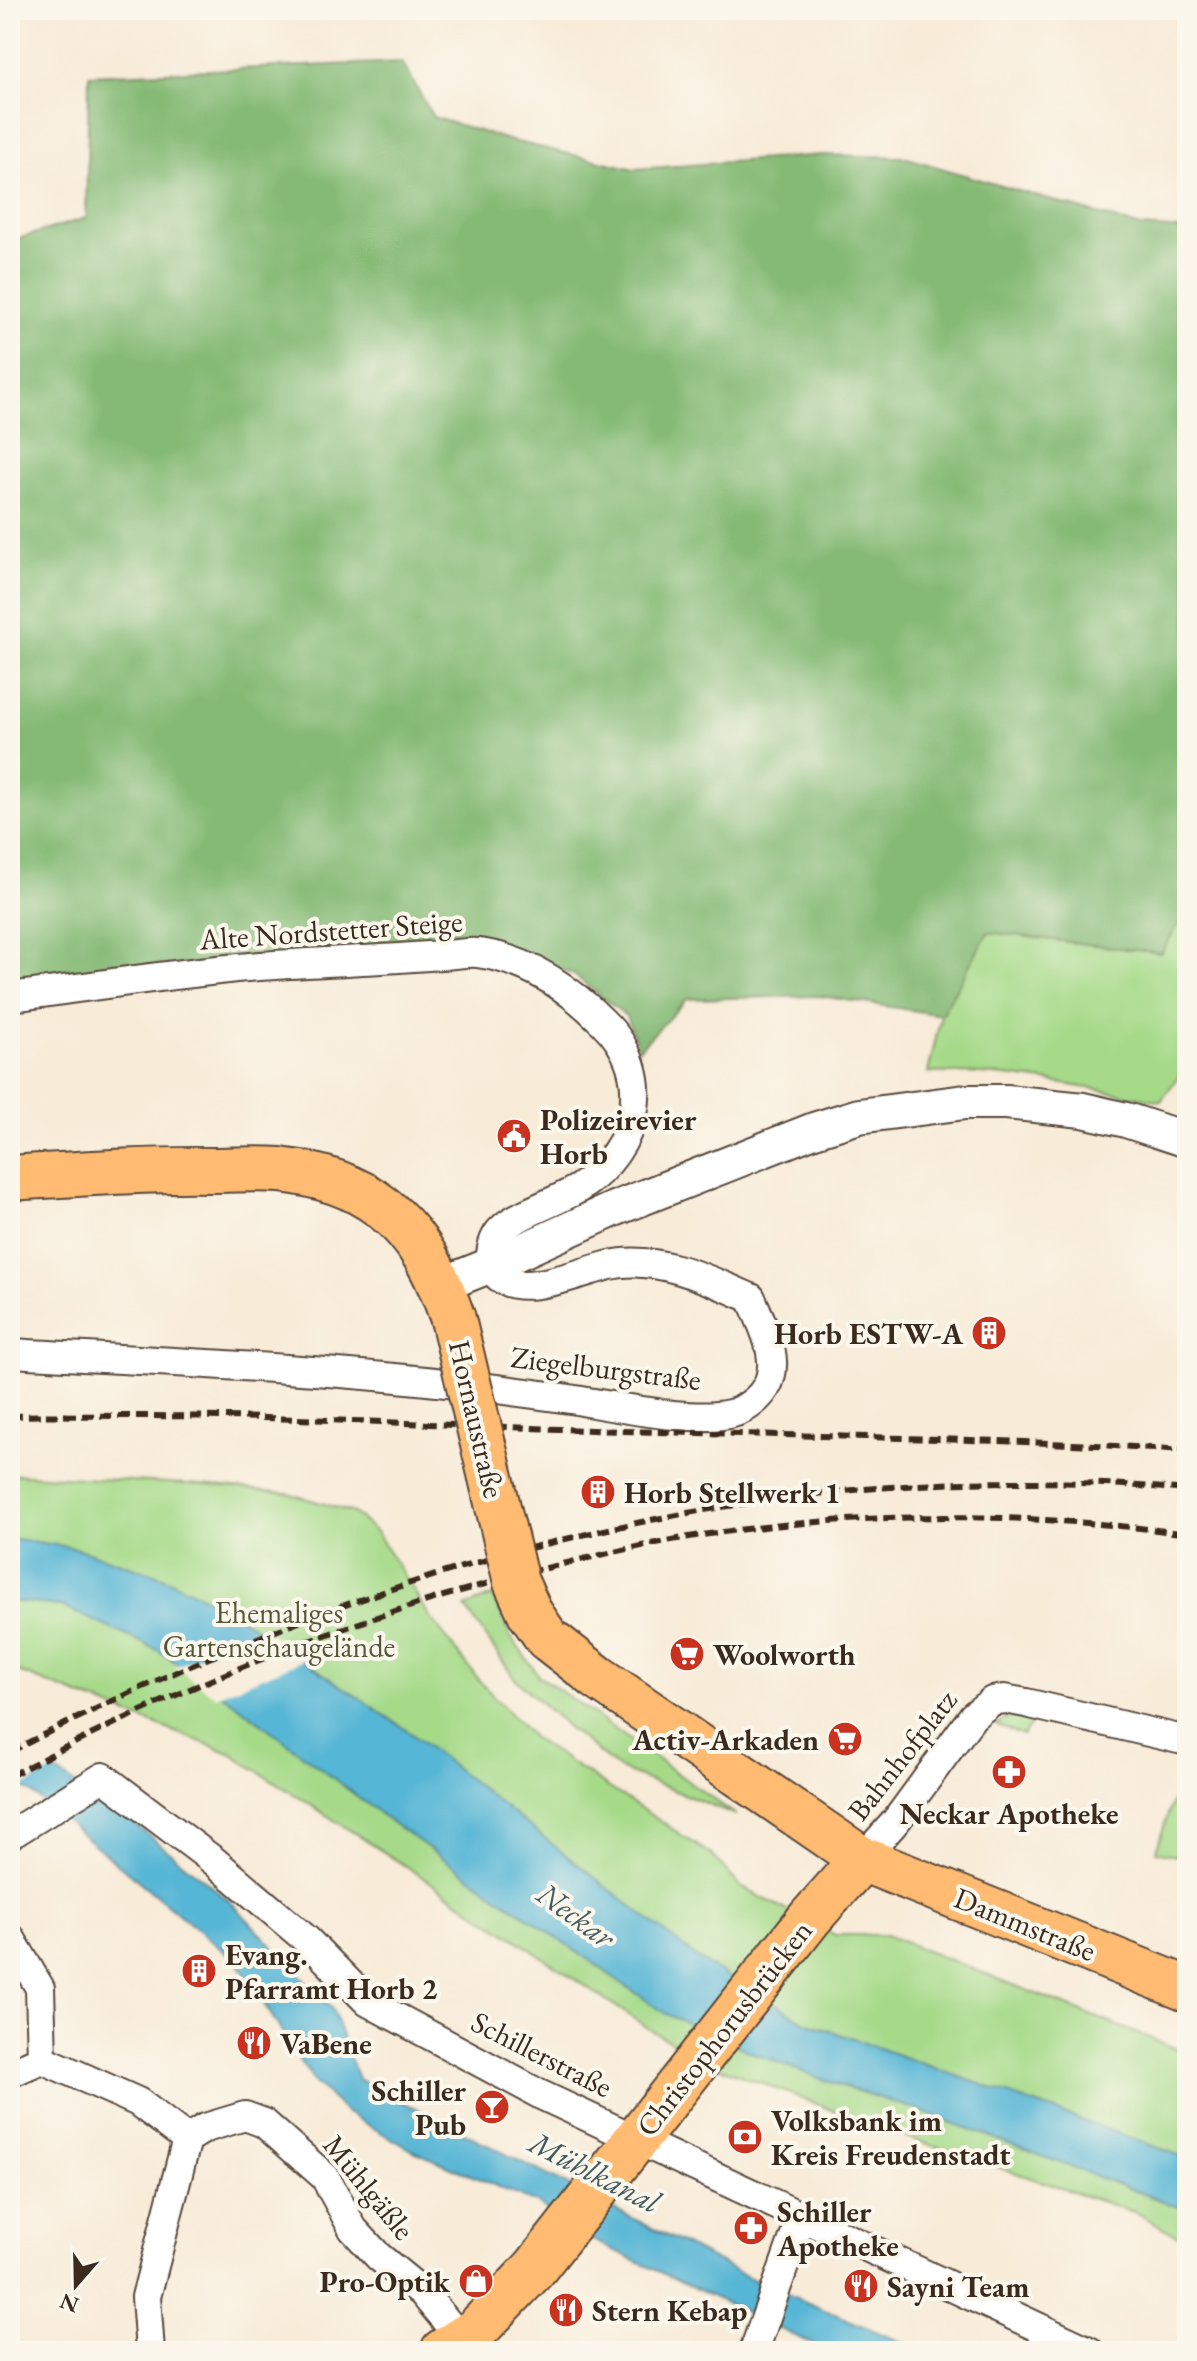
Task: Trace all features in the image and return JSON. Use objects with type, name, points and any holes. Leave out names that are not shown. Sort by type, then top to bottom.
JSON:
[{"type":"main road","name":"Hornaustraße","points":[[10,1178],[170,1169],[277,1170],[307,1174],[349,1188],[382,1206],[420,1246],[447,1302],[516,1582],[530,1613],[547,1638],[773,1813],[862,1859]]},
{"type":"main road","name":"Christophorusbrücken","points":[[457,2347],[535,2268],[811,1916],[862,1859]]},
{"type":"main road","name":"Dammstraße","points":[[862,1859],[1187,1989]]},
{"type":"street","name":"Alte Nordstetter Steige","points":[[10,997],[229,968],[477,953],[525,966],[570,991],[607,1026],[633,1064],[636,1099],[629,1132],[608,1160],[581,1187],[502,1228],[492,1250],[491,1265]]},
{"type":"street","points":[[447,1302],[491,1265],[614,1209],[814,1130],[859,1116],[965,1102],[1033,1103],[1083,1110],[1187,1140]]},
{"type":"street","name":"Ziegelburgstraße","points":[[10,1353],[345,1371],[520,1391],[692,1416],[726,1415],[740,1411],[754,1401],[773,1371],[771,1346],[751,1298],[718,1284],[655,1264],[633,1262],[613,1264],[550,1282],[520,1285],[499,1277],[491,1265]]},
{"type":"street","name":"Bahnhofplatz","points":[[862,1859],[896,1821],[973,1716],[992,1701],[1004,1699],[1026,1703],[1187,1741]]},
{"type":"street","name":"Schillerstraße","points":[[10,1835],[95,1782],[137,1801],[308,1941],[368,2002],[541,2095],[1089,2351]]},
{"type":"street","points":[[10,1937],[40,1988],[42,2059]]},
{"type":"street","points":[[10,2073],[42,2059],[138,2102],[187,2139],[146,2297],[150,2351]]},
{"type":"street","name":"Mühlgäßle","points":[[187,2139],[205,2128],[245,2116],[264,2123],[325,2177],[353,2229],[379,2257],[423,2293],[457,2347]]},
{"type":"street","points":[[756,2343],[802,2215]]},
{"type":"green space","points":[[402,62],[433,117],[508,140],[635,169],[822,155],[904,157],[1141,227],[1187,230],[1187,911],[1161,953],[988,932],[941,1015],[820,996],[687,999],[639,1049],[626,1016],[574,975],[488,942],[10,979],[10,241],[86,218],[89,75]]},
{"type":"green space","points":[[1187,911],[1187,1064],[1161,1101],[1016,1077],[928,1073],[941,1015],[988,932],[1161,953]]},
{"type":"green space","name":"Ehemaliges Gartenschaugelände","points":[[10,1474],[288,1493],[354,1513],[377,1533],[430,1617],[483,1685],[533,1738],[712,1855],[741,1887],[835,1935],[886,1935],[1187,2053],[1187,2241],[1137,2213],[888,2131],[716,2066],[654,2032],[230,1753],[16,1671],[10,1680]]},
{"type":"green space","points":[[492,1596],[510,1636],[538,1675],[736,1815],[619,1769],[571,1730],[515,1679],[465,1607]]},
{"type":"green space","points":[[1016,1714],[1037,1716],[1023,1735],[996,1725]]},
{"type":"green space","points":[[1184,1765],[1187,1765],[1187,1814],[1176,1856],[1156,1851]]},
{"type":"water","name":"Neckar","points":[[10,1538],[76,1548],[163,1577],[223,1606],[408,1731],[700,1960],[806,2022],[1187,2158],[1187,2210],[915,2109],[835,2084],[758,2055],[666,2014],[387,1819],[240,1707],[156,1649],[61,1606],[10,1601]]},
{"type":"water","points":[[10,1744],[119,1811],[231,1902],[332,2009],[358,2079],[758,2282],[923,2351],[827,2351],[590,2239],[536,2203],[414,2151],[347,2113],[314,2082],[238,1963],[32,1793],[10,1779]]},
{"type":"pier","points":[[264,1629],[308,1658],[216,1696],[174,1667]]},
{"type":"pier","points":[[16,1742],[57,1768],[19,1789],[10,1784],[10,1745]]},
{"type":"railway","points":[[10,1416],[292,1419],[1030,1442],[1187,1450]]},
{"type":"railway","points":[[10,1752],[147,1685],[288,1626],[433,1576],[580,1536],[730,1506],[882,1488],[1034,1482],[1187,1490]]},
{"type":"railway","points":[[10,1776],[210,1680],[346,1628],[486,1584],[652,1544],[768,1526],[888,1518],[1068,1521],[1187,1534]]},
{"type":"place","name":"Polizeirevier Horb","points":[[514,1136]]},
{"type":"place","name":"Horb ESTW-A","points":[[989,1333]]},
{"type":"place","name":"Horb Stellwerk 1","points":[[598,1492]]},
{"type":"place","name":"Woolworth","points":[[687,1654]]},
{"type":"place","name":"Activ-Arkaden","points":[[845,1739]]},
{"type":"place","name":"Neckar Apotheke","points":[[1009,1772]]},
{"type":"place","name":"Evang. Pfarramt Horb 2","points":[[199,1971]]},
{"type":"place","name":"VaBene","points":[[254,2043]]},
{"type":"place","name":"Schiller Pub","points":[[492,2107]]},
{"type":"place","name":"Volksbank im Kreis Freudenstadt","points":[[745,2137]]},
{"type":"place","name":"Schiller Apotheke","points":[[751,2228]]},
{"type":"place","name":"Pro-Optik","points":[[476,2281]]},
{"type":"place","name":"Sayni Team","points":[[861,2286]]},
{"type":"place","name":"Stern Kebap","points":[[566,2310]]},
{"type":"water label","name":"Mühlkanal","points":[[595,2172]]}]
